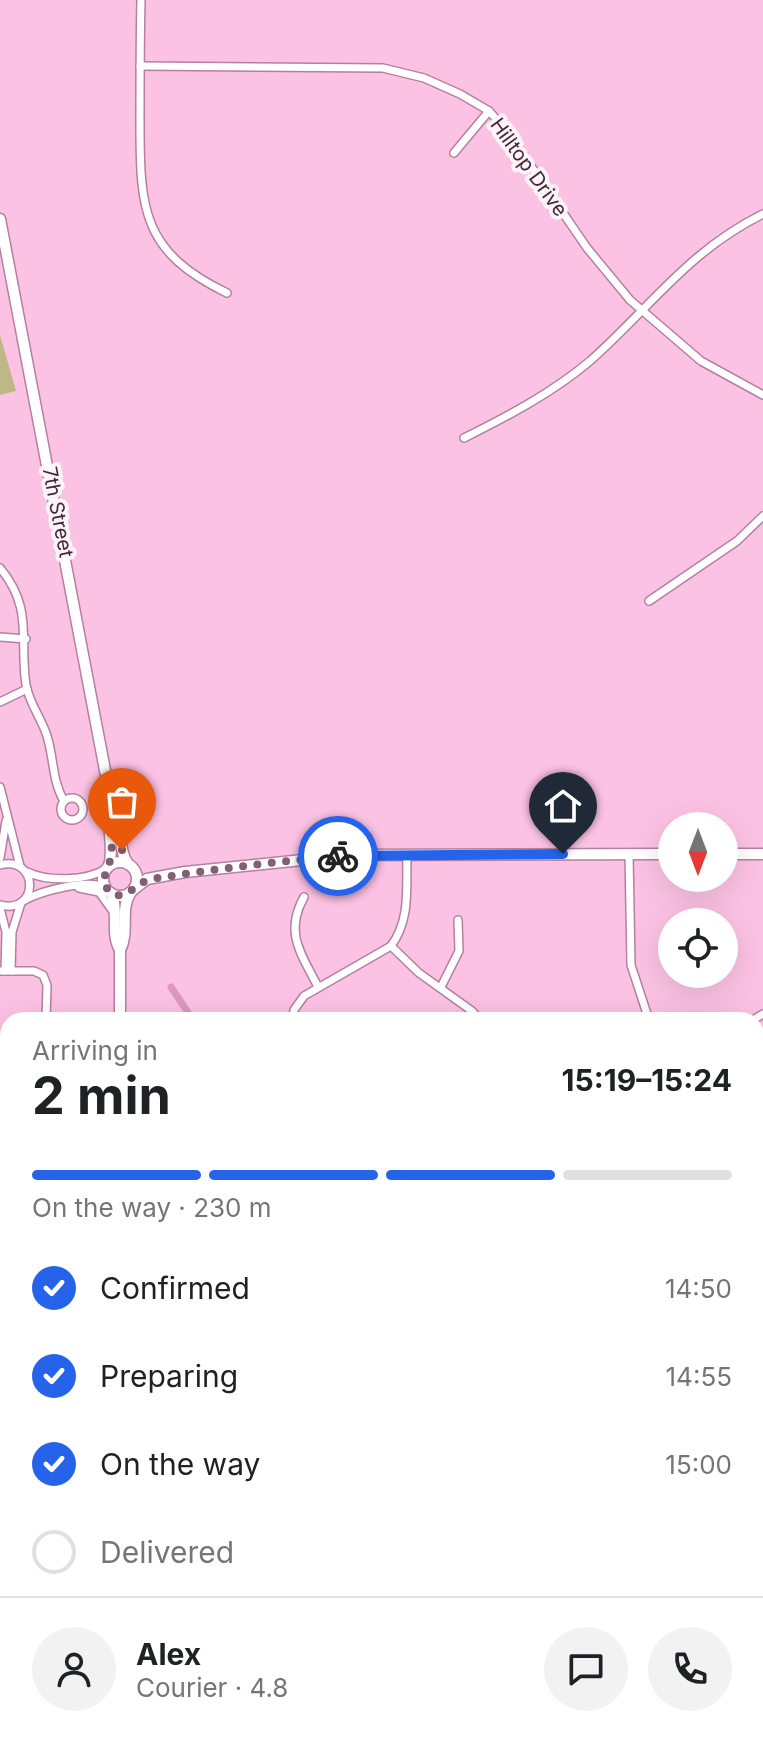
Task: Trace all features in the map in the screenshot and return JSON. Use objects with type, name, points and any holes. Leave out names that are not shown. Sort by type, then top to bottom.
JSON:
[{"type":"street","points":[[141,0],[140,187],[146,213],[156,236],[174,258],[199,278],[227,293]]},
{"type":"street","name":"Hilltop Drive","points":[[140,66],[383,68],[424,78],[460,94],[489,111],[507,131],[587,248],[621,291],[701,361],[763,395]]},
{"type":"street","points":[[454,153],[489,111]]},
{"type":"street","points":[[464,438],[516,412],[564,381],[602,349],[696,257],[763,214]]},
{"type":"street","name":"7th Street","points":[[0,219],[112,807],[112,855],[107,868]]},
{"type":"street","points":[[649,601],[737,541],[763,516]]},
{"type":"street","points":[[0,568],[9,579],[24,614],[27,689],[47,737],[56,789],[64,801]]},
{"type":"street","points":[[0,637],[26,639]]},
{"type":"street","points":[[0,702],[27,689]]},
{"type":"street","points":[[0,787],[14,835],[15,850],[30,884],[12,932],[6,971]]},
{"type":"street","name":"7th Street","points":[[112,807],[118,814],[122,850],[131,867]]},
{"type":"street","points":[[0,858],[7,819]]},
{"type":"street","points":[[629,854],[631,965],[646,1012]]},
{"type":"street","points":[[6,971],[6,932],[0,906],[11,906],[46,891],[92,883],[124,896],[147,879],[185,872],[351,855],[658,854]]},
{"type":"street","points":[[738,854],[763,854]]},
{"type":"street","points":[[294,1012],[304,996],[391,946],[406,916],[407,855]]},
{"type":"street","points":[[0,865],[23,869],[36,877],[55,878],[91,875],[116,863],[185,872]]},
{"type":"street","points":[[120,950],[125,942],[125,901],[137,881],[131,867]]},
{"type":"street","points":[[107,868],[103,877],[115,903],[115,941],[120,950],[120,1012]]},
{"type":"street","points":[[73,888],[99,892],[115,917]]},
{"type":"street","points":[[304,897],[295,913],[293,931],[318,987]]},
{"type":"street","points":[[441,987],[459,951],[458,920]]},
{"type":"street","points":[[391,946],[419,973],[473,1012]]},
{"type":"street","points":[[6,971],[34,971],[43,975],[47,985],[46,1012]]},
{"type":"shaded area","points":[[0,335],[16,391],[0,395]]},
{"type":"waterway","points":[[171,987],[188,1012]]},
{"type":"way so far","points":[[122,850],[118,814],[112,807],[112,855],[103,881],[109,892],[120,896],[128,894],[147,879],[185,872],[338,856]]},
{"type":"route","points":[[338,856],[563,854]]}]
